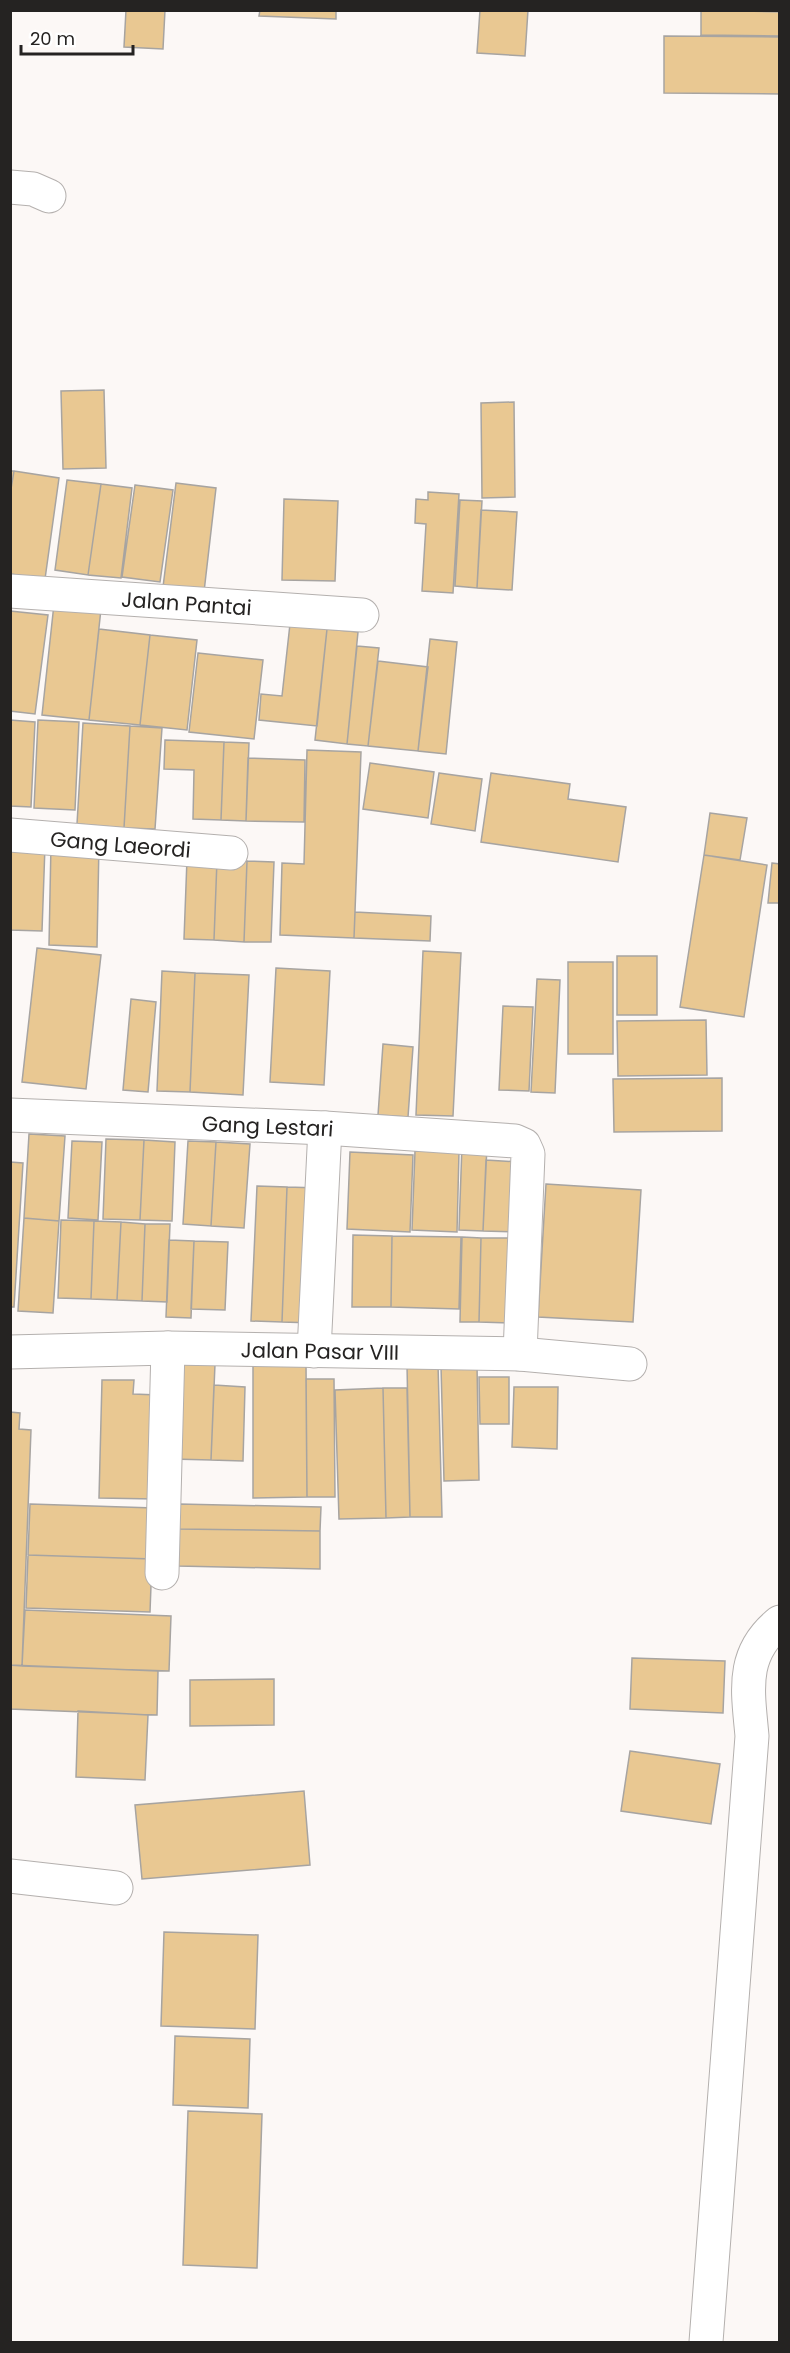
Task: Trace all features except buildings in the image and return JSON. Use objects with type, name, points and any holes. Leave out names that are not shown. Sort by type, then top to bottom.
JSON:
[{"type":"street","points":[[10,187],[33,189],[49,196]]},
{"type":"street","name":"Jalan Pantai","points":[[10,591],[362,615]]},
{"type":"street","name":"Gang Laeordi","points":[[10,835],[231,853]]},
{"type":"street","name":"Gang Lestari","points":[[10,1115],[325,1128],[515,1141],[524,1145],[528,1154],[520,1354]]},
{"type":"street","points":[[314,1351],[325,1128]]},
{"type":"street","points":[[162,1573],[168,1348]]},
{"type":"street","name":"Jalan Pasar VIII","points":[[10,1352],[168,1348],[520,1354],[630,1364]]},
{"type":"street","points":[[706,2343],[752,1736],[748,1684],[756,1647],[780,1622]]},
{"type":"street","points":[[10,1876],[116,1887]]}]
